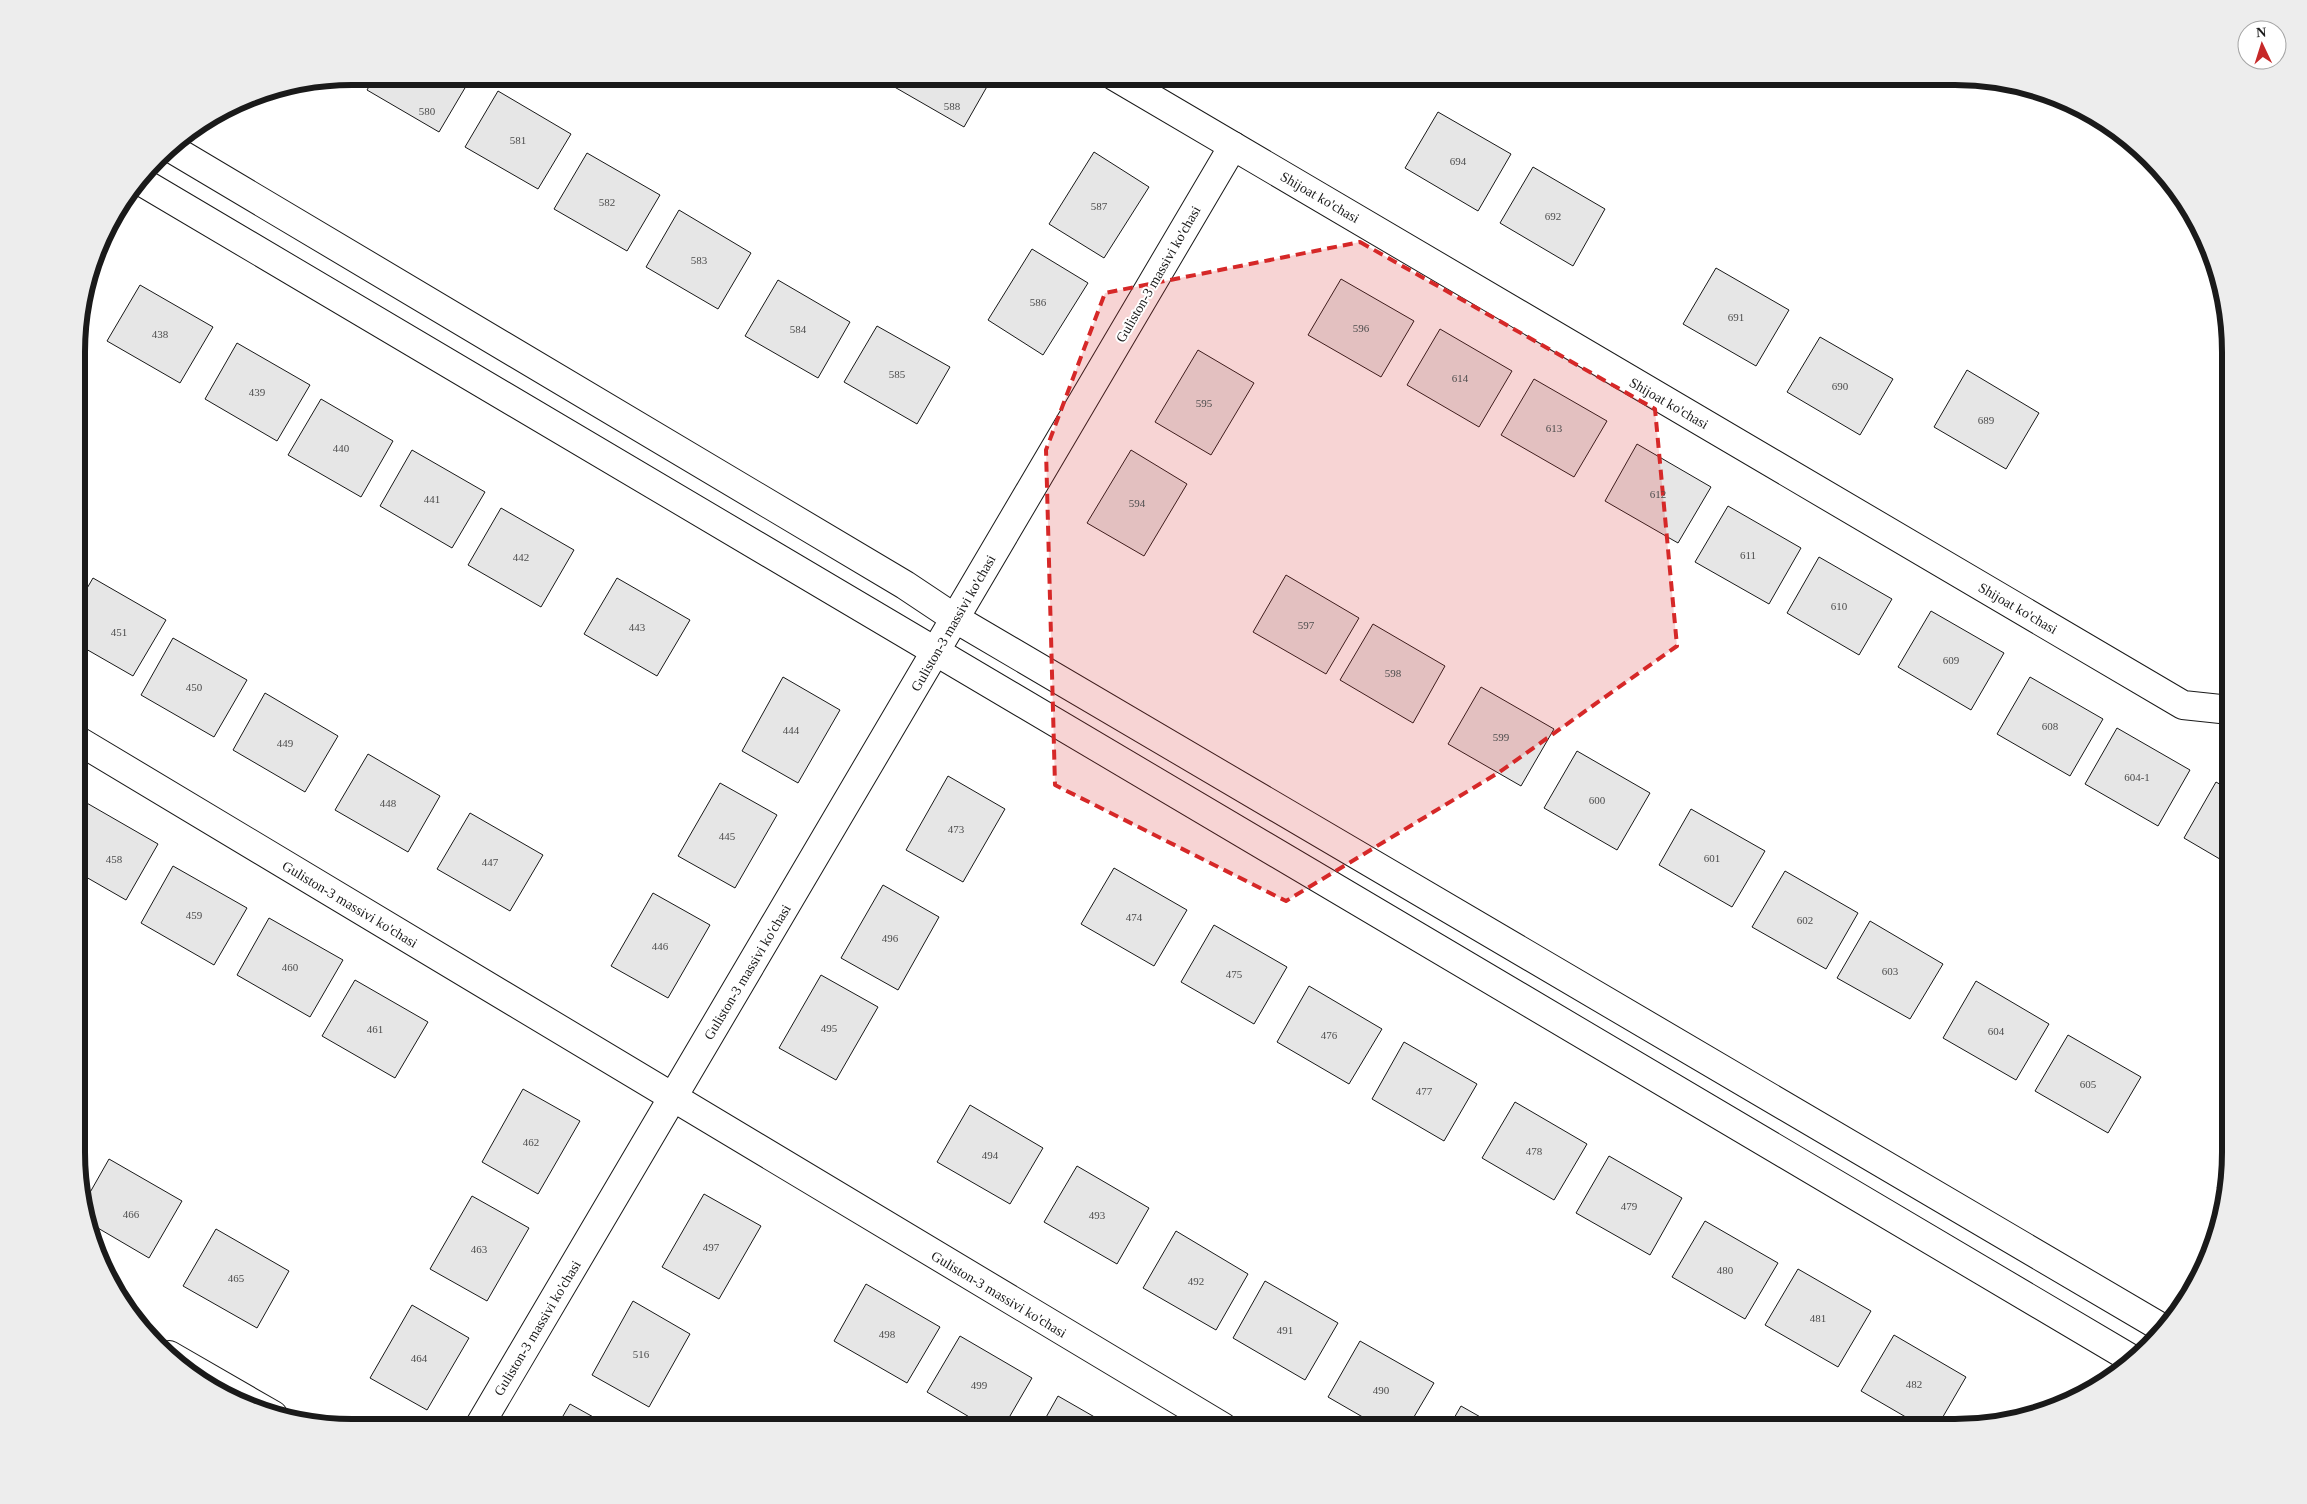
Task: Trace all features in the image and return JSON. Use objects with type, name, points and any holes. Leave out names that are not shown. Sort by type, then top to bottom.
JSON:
[{"type":"street","name":"Shijoat ko'chasi","points":[[1129,85],[2183,705],[2222,709]]},
{"type":"street","name":"Guliston-3 massivi ko'chasi","points":[[483,1419],[1233,146]]},
{"type":"street","points":[[177,151],[905,585],[956,619],[2158,1326]]},
{"type":"street","points":[[145,184],[2127,1356]]},
{"type":"street","name":"Guliston-3 massivi ko'chasi","points":[[85,745],[1208,1419]]},
{"type":"highlighted area","points":[[1360,242],[1655,409],[1677,646],[1498,773],[1286,901],[1055,785],[1046,450],[1105,293]]},
{"type":"building","points":[[370,85],[467,85],[439,132],[367,90]]},
{"type":"building","points":[[891,85],[988,85],[964,127]]},
{"type":"building","points":[[498,91],[571,134],[538,189],[465,147]]},
{"type":"building","points":[[1438,112],[1511,154],[1478,211],[1405,168]]},
{"type":"building","points":[[1094,152],[1149,187],[1104,258],[1049,224]]},
{"type":"building","points":[[587,153],[660,195],[627,251],[554,209]]},
{"type":"building","points":[[1533,167],[1605,209],[1573,266],[1500,223]]},
{"type":"building","points":[[679,210],[751,253],[718,309],[646,267]]},
{"type":"building","points":[[1032,249],[1088,283],[1043,355],[988,320]]},
{"type":"building","points":[[1716,268],[1789,310],[1756,366],[1683,324]]},
{"type":"building","points":[[1341,279],[1414,321],[1381,377],[1308,335]]},
{"type":"building","points":[[778,280],[850,322],[818,378],[745,336]]},
{"type":"building","points":[[140,285],[213,327],[180,383],[107,341]]},
{"type":"building","points":[[877,326],[950,367],[917,424],[844,382]]},
{"type":"building","points":[[1440,329],[1512,371],[1479,427],[1407,385]]},
{"type":"building","points":[[1820,337],[1893,379],[1860,435],[1787,392]]},
{"type":"building","points":[[237,343],[310,385],[277,441],[205,399]]},
{"type":"building","points":[[1198,350],[1254,383],[1211,455],[1155,422]]},
{"type":"building","points":[[1967,370],[2039,413],[2006,469],[1934,427]]},
{"type":"building","points":[[1534,379],[1607,421],[1574,477],[1501,435]]},
{"type":"building","points":[[321,399],[393,441],[361,497],[288,455]]},
{"type":"building","points":[[1637,444],[1711,487],[1678,543],[1605,501]]},
{"type":"building","points":[[412,450],[485,492],[452,548],[380,506]]},
{"type":"building","points":[[1131,450],[1187,484],[1144,556],[1087,523]]},
{"type":"building","points":[[1728,506],[1801,548],[1769,604],[1695,562]]},
{"type":"building","points":[[501,508],[574,550],[541,607],[468,565]]},
{"type":"building","points":[[1819,557],[1892,599],[1859,655],[1787,613]]},
{"type":"building","points":[[1286,575],[1359,618],[1326,674],[1253,632]]},
{"type":"building","points":[[93,578],[166,620],[133,676],[85,648],[85,592]]},
{"type":"building","points":[[617,578],[690,620],[657,676],[584,634]]},
{"type":"building","points":[[1931,611],[2004,653],[1971,710],[1898,667]]},
{"type":"building","points":[[1373,624],[1445,666],[1413,723],[1340,680]]},
{"type":"building","points":[[173,638],[247,680],[214,737],[141,695]]},
{"type":"building","points":[[783,677],[840,710],[798,783],[742,751]]},
{"type":"building","points":[[2030,677],[2103,719],[2070,776],[1997,734]]},
{"type":"building","points":[[1481,687],[1554,729],[1521,786],[1448,744]]},
{"type":"building","points":[[265,693],[338,736],[305,792],[233,750]]},
{"type":"building","points":[[2117,728],[2190,770],[2158,826],[2085,784]]},
{"type":"building","points":[[1577,751],[1650,793],[1617,850],[1544,808]]},
{"type":"building","points":[[368,754],[440,796],[408,852],[335,810]]},
{"type":"building","points":[[948,776],[1005,809],[963,882],[906,850]]},
{"type":"building","points":[[2216,782],[2222,785],[2222,860],[2184,838]]},
{"type":"building","points":[[720,783],[777,815],[735,888],[678,856]]},
{"type":"building","points":[[85,802],[158,844],[126,900],[85,876]]},
{"type":"building","points":[[1691,809],[1765,851],[1732,907],[1659,865]]},
{"type":"building","points":[[470,813],[543,855],[510,911],[437,869]]},
{"type":"building","points":[[173,866],[247,908],[214,965],[141,923]]},
{"type":"building","points":[[1114,868],[1187,910],[1154,966],[1081,924]]},
{"type":"building","points":[[1785,871],[1858,913],[1826,969],[1752,927]]},
{"type":"building","points":[[883,885],[939,917],[898,990],[841,958]]},
{"type":"building","points":[[653,893],[710,925],[668,998],[611,966]]},
{"type":"building","points":[[269,918],[343,960],[310,1017],[237,975]]},
{"type":"building","points":[[1870,921],[1943,964],[1910,1019],[1837,978]]},
{"type":"building","points":[[1214,925],[1287,967],[1254,1024],[1181,982]]},
{"type":"building","points":[[821,975],[878,1007],[836,1080],[779,1048]]},
{"type":"building","points":[[355,980],[428,1022],[395,1078],[322,1036]]},
{"type":"building","points":[[1976,981],[2049,1024],[2016,1080],[1943,1038]]},
{"type":"building","points":[[1309,986],[1382,1029],[1349,1084],[1277,1042]]},
{"type":"building","points":[[2068,1035],[2141,1077],[2108,1133],[2035,1091]]},
{"type":"building","points":[[1404,1042],[1477,1084],[1444,1141],[1372,1099]]},
{"type":"building","points":[[523,1089],[580,1121],[538,1194],[482,1162]]},
{"type":"building","points":[[1515,1102],[1587,1144],[1554,1200],[1482,1158]]},
{"type":"building","points":[[970,1105],[1043,1148],[1010,1204],[937,1162]]},
{"type":"building","points":[[1609,1156],[1682,1198],[1650,1255],[1576,1213]]},
{"type":"building","points":[[109,1159],[182,1201],[149,1258],[96,1227],[88,1195]]},
{"type":"building","points":[[1077,1166],[1149,1208],[1117,1264],[1044,1222]]},
{"type":"building","points":[[704,1194],[761,1226],[719,1299],[662,1267]]},
{"type":"building","points":[[472,1196],[529,1228],[487,1301],[430,1269]]},
{"type":"building","points":[[1705,1221],[1778,1263],[1745,1319],[1672,1277]]},
{"type":"building","points":[[216,1229],[289,1271],[257,1328],[183,1286]]},
{"type":"building","points":[[1176,1231],[1248,1274],[1216,1330],[1143,1288]]},
{"type":"building","points":[[1798,1269],[1871,1311],[1838,1367],[1765,1325]]},
{"type":"building","points":[[1265,1281],[1338,1323],[1305,1380],[1233,1338]]},
{"type":"building","points":[[866,1284],[940,1327],[907,1383],[834,1341]]},
{"type":"building","points":[[633,1301],[690,1334],[649,1407],[592,1375]]},
{"type":"building","points":[[412,1305],[469,1338],[427,1410],[370,1378]]},
{"type":"building","points":[[1894,1335],[1966,1377],[1942,1419],[1909,1419],[1861,1391]]},
{"type":"building","points":[[960,1336],[1032,1378],[1008,1419],[973,1419],[927,1392]]},
{"type":"building","points":[[1360,1341],[1434,1383],[1413,1419],[1366,1419],[1328,1397]]},
{"type":"building","points":[[1058,1396],[1098,1419],[1045,1419]]},
{"type":"building","points":[[570,1404],[597,1419],[561,1419]]},
{"type":"building","points":[[1461,1406],[1484,1419],[1454,1419]]}]
